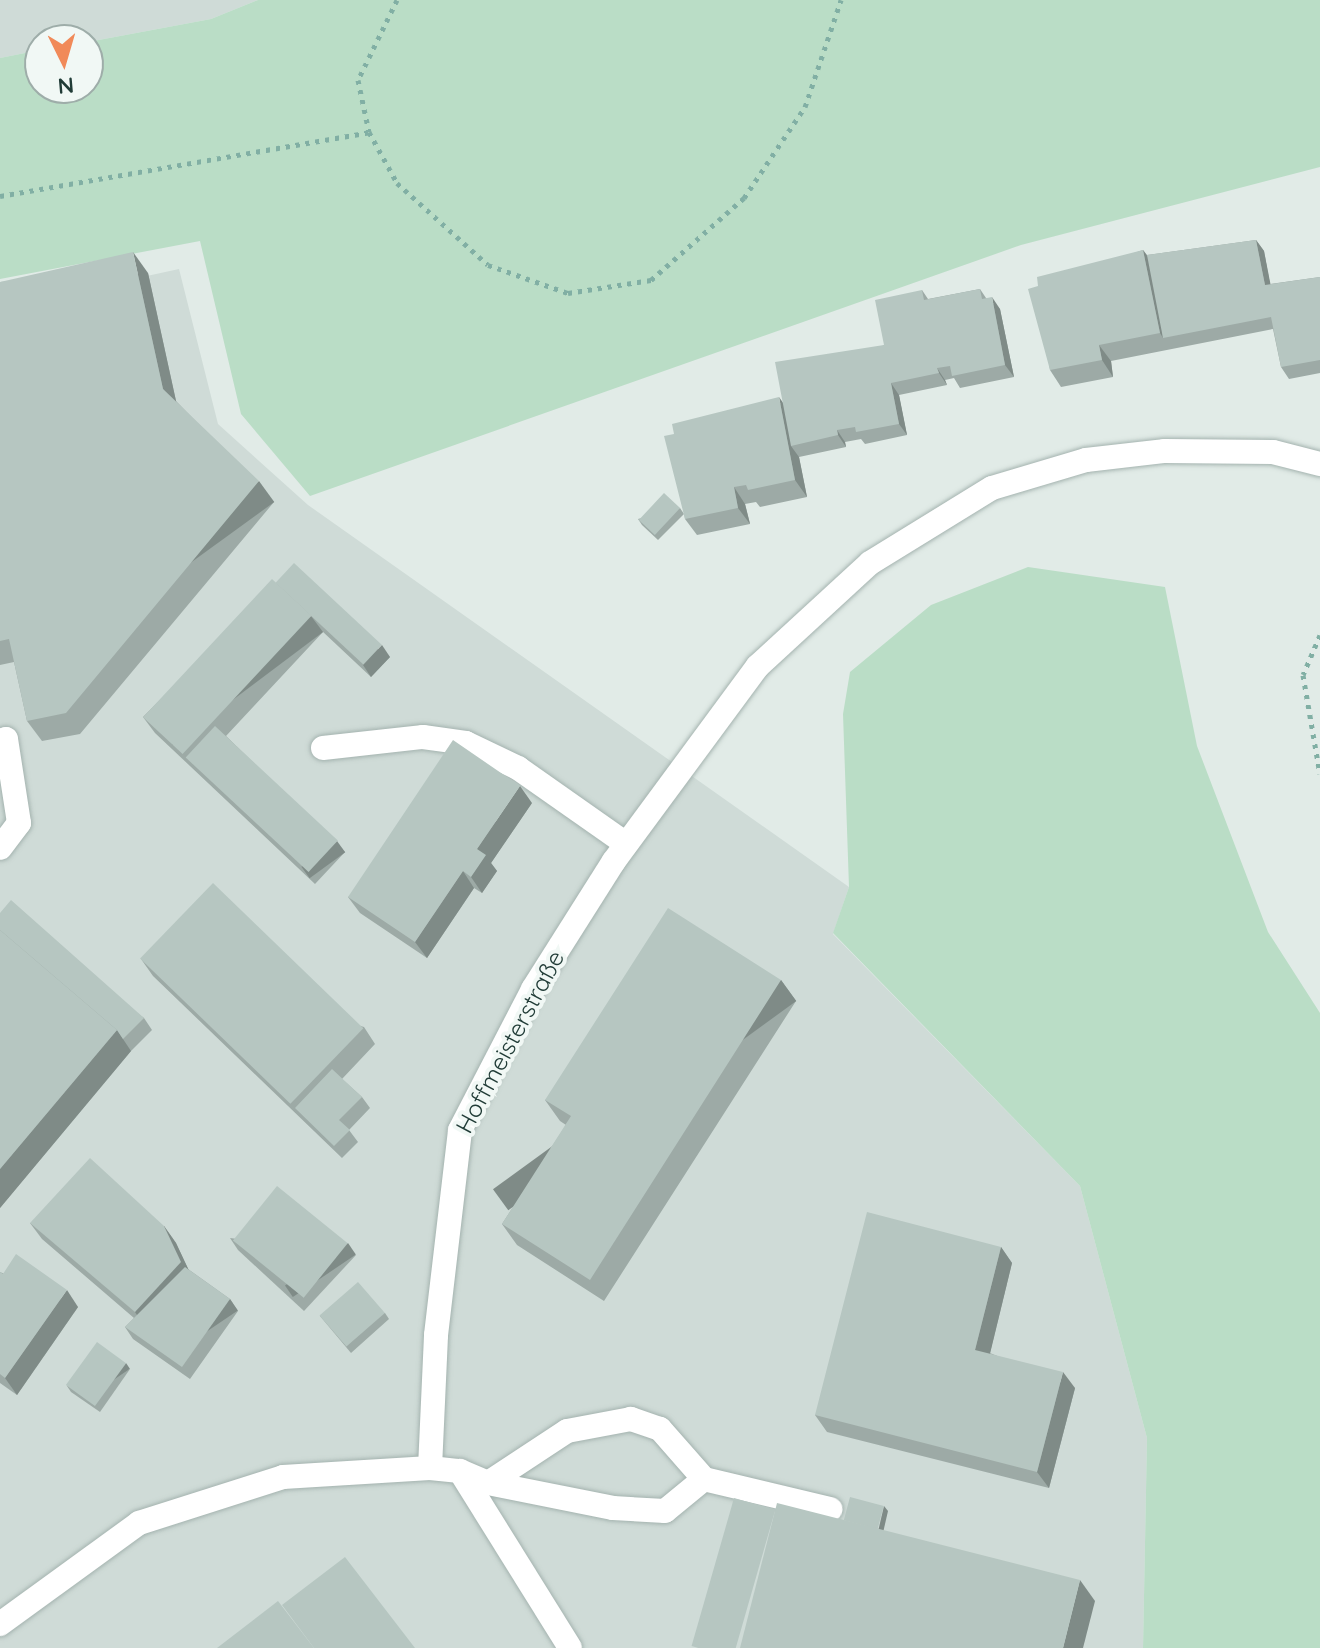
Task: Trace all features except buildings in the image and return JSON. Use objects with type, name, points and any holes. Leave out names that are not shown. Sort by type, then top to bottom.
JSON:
[{"type":"street","name":"Hoffmeisterstraße","points":[[430,1468],[436,1335],[460,1130],[533,989],[626,844],[758,666],[870,563],[992,488],[1086,460],[1165,451],[1273,452],[1320,464]]},
{"type":"street","points":[[323,748],[423,737],[466,743],[518,768],[626,844]]},
{"type":"street","points":[[0,741],[6,739],[19,823],[0,848]]},
{"type":"street","points":[[488,1483],[567,1431],[631,1419],[660,1429],[704,1479],[830,1509]]},
{"type":"street","points":[[0,1624],[139,1523],[283,1477],[430,1468],[460,1471],[488,1483],[613,1508],[665,1511],[704,1479]]},
{"type":"street","points":[[460,1471],[570,1648]]},
{"type":"path","points":[[397,0],[358,80],[369,132],[397,183],[488,265],[568,293],[651,280],[744,198],[805,107],[841,0]]},
{"type":"path","points":[[0,196],[369,132]]},
{"type":"path","points":[[1320,635],[1303,675],[1320,774]]},
{"type":"shaded area","points":[[0,0],[258,0],[211,19],[104,39],[104,24],[24,24],[24,53],[0,58]]},
{"type":"shaded area","points":[[179,269],[218,424],[308,505],[849,887],[833,934],[1080,1186],[1147,1438],[1143,1648],[0,1648],[0,308]]},
{"type":"green space","points":[[258,0],[1320,0],[1320,167],[1021,245],[310,496],[241,414],[200,241],[0,279],[0,58],[24,53],[24,104],[104,104],[104,39],[211,19]]},
{"type":"green space","points":[[1028,567],[1165,587],[1197,746],[1268,932],[1320,1013],[1320,1648],[1143,1648],[1147,1438],[1080,1186],[833,933],[849,887],[843,714],[850,672],[931,605]]}]
